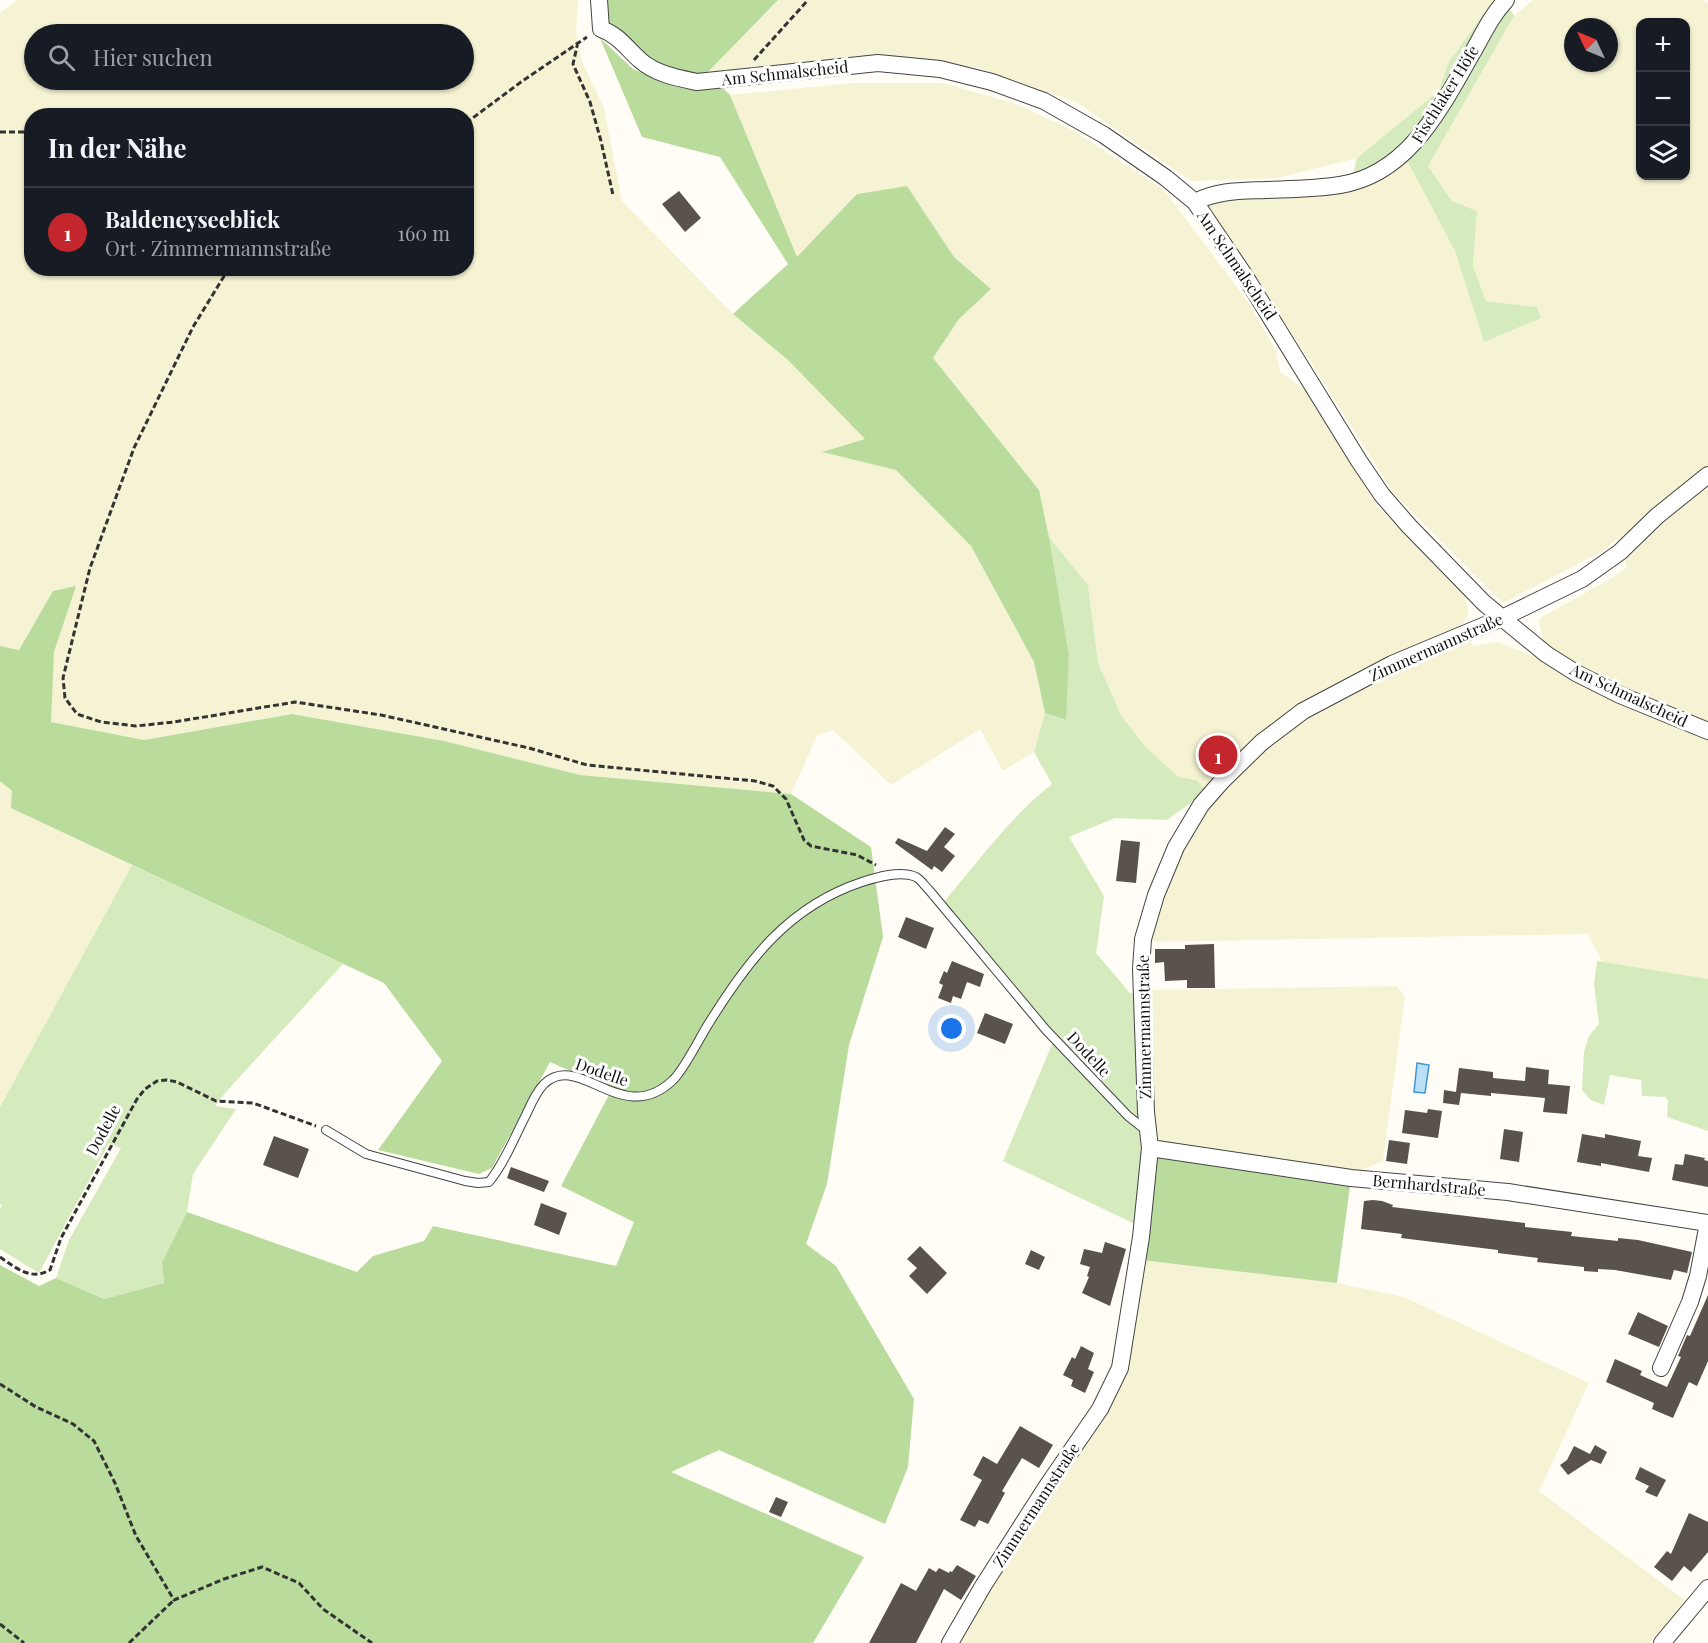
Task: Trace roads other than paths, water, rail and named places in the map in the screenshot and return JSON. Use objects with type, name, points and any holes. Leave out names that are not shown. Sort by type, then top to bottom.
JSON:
[{"type":"street","name":"Am Schmalscheid","points":[[599,0],[601,29],[613,33],[643,62],[670,76],[697,82],[878,63],[940,69],[992,82],[1044,101],[1104,135],[1166,178],[1195,202],[1245,276],[1382,495],[1484,603],[1546,654],[1576,673],[1620,695],[1708,731]]},
{"type":"street","name":"Fischlaker Höfe","points":[[1195,202],[1220,192],[1304,189],[1343,184],[1366,177],[1387,166],[1408,151],[1422,135],[1451,91],[1495,12],[1506,0]]},
{"type":"street","name":"Zimmermannstraße","points":[[950,1643],[1047,1486],[1100,1409],[1120,1368],[1141,1237],[1149,1139],[1141,969],[1143,939],[1156,895],[1176,846],[1201,805],[1250,753],[1303,711],[1392,664],[1502,618],[1582,579],[1620,552],[1657,516],[1708,475]]},
{"type":"street","name":"Bernhardstraße","points":[[1149,1139],[1351,1178],[1508,1192],[1708,1223],[1698,1276],[1690,1302],[1661,1368]]},
{"type":"street","points":[[1662,1643],[1708,1588]]},
{"type":"lane","name":"Dodelle","points":[[326,1130],[366,1154],[465,1181],[489,1182],[499,1170],[535,1096],[545,1083],[562,1074],[577,1076],[616,1095],[637,1098],[656,1093],[674,1080],[727,995],[763,948],[783,927],[806,908],[854,885],[877,877],[895,875],[916,877],[929,890],[1046,1030],[1149,1139]]},
{"type":"water","points":[[1417,1063],[1429,1065],[1425,1093],[1414,1092]]},
{"type":"place","name":"Baldeneyseeblick","points":[[1218,755]]}]
